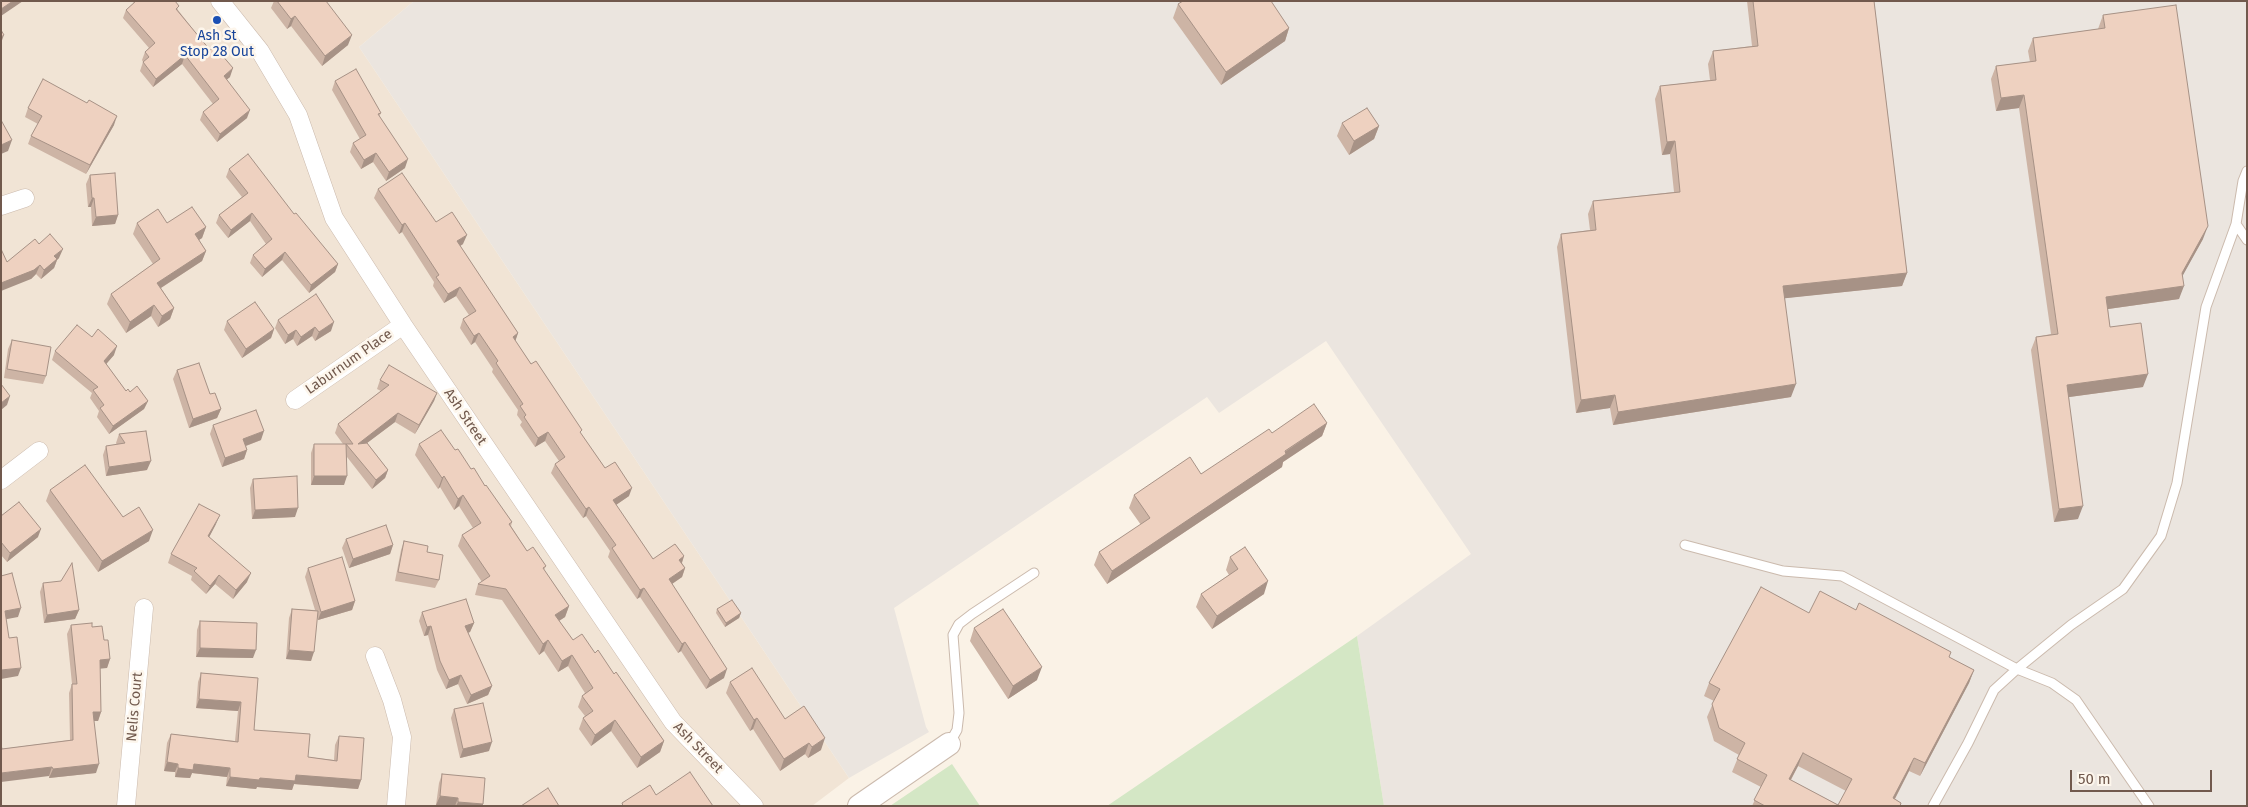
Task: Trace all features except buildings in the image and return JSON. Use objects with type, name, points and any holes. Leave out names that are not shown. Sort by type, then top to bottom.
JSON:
[{"type":"street","name":"Ash Street","points":[[220,1],[260,51],[298,115],[334,218],[402,324],[673,722],[754,806]]},
{"type":"street","points":[[1,206],[25,198]]},
{"type":"street","name":"Laburnum Place","points":[[295,400],[402,324]]},
{"type":"street","points":[[1,480],[39,451]]},
{"type":"street","name":"Nelis Court","points":[[126,806],[144,608]]},
{"type":"street","points":[[375,656],[392,700],[402,737],[396,806]]},
{"type":"street","points":[[859,806],[949,744]]},
{"type":"lane","points":[[1933,806],[1968,743],[1994,690],[2070,625],[2123,589],[2161,536],[2176,483],[2206,308],[2236,224],[2243,181],[2247,171]]},
{"type":"lane","points":[[2236,224],[2247,240]]},
{"type":"lane","points":[[1685,544],[1783,571],[1842,576],[2017,669],[2052,683],[2076,700],[2148,806]]},
{"type":"lane","points":[[949,744],[958,730],[953,635],[959,624],[972,614],[1034,573]]},
{"type":"shaded area","points":[[1,1],[414,1],[359,47],[849,778],[812,806],[1,806]]},
{"type":"shaded area","points":[[414,1],[2247,1],[2247,806],[1384,806],[1357,636],[1471,554],[1326,341],[1219,413],[1207,397],[894,608],[926,727],[929,732],[849,778],[359,47]]},
{"type":"green space","points":[[1357,636],[1384,806],[1107,806]]},
{"type":"green space","points":[[952,764],[980,806],[890,806]]},
{"type":"place","name":"Ash St Stop 28 Out","points":[[217,20]]}]
